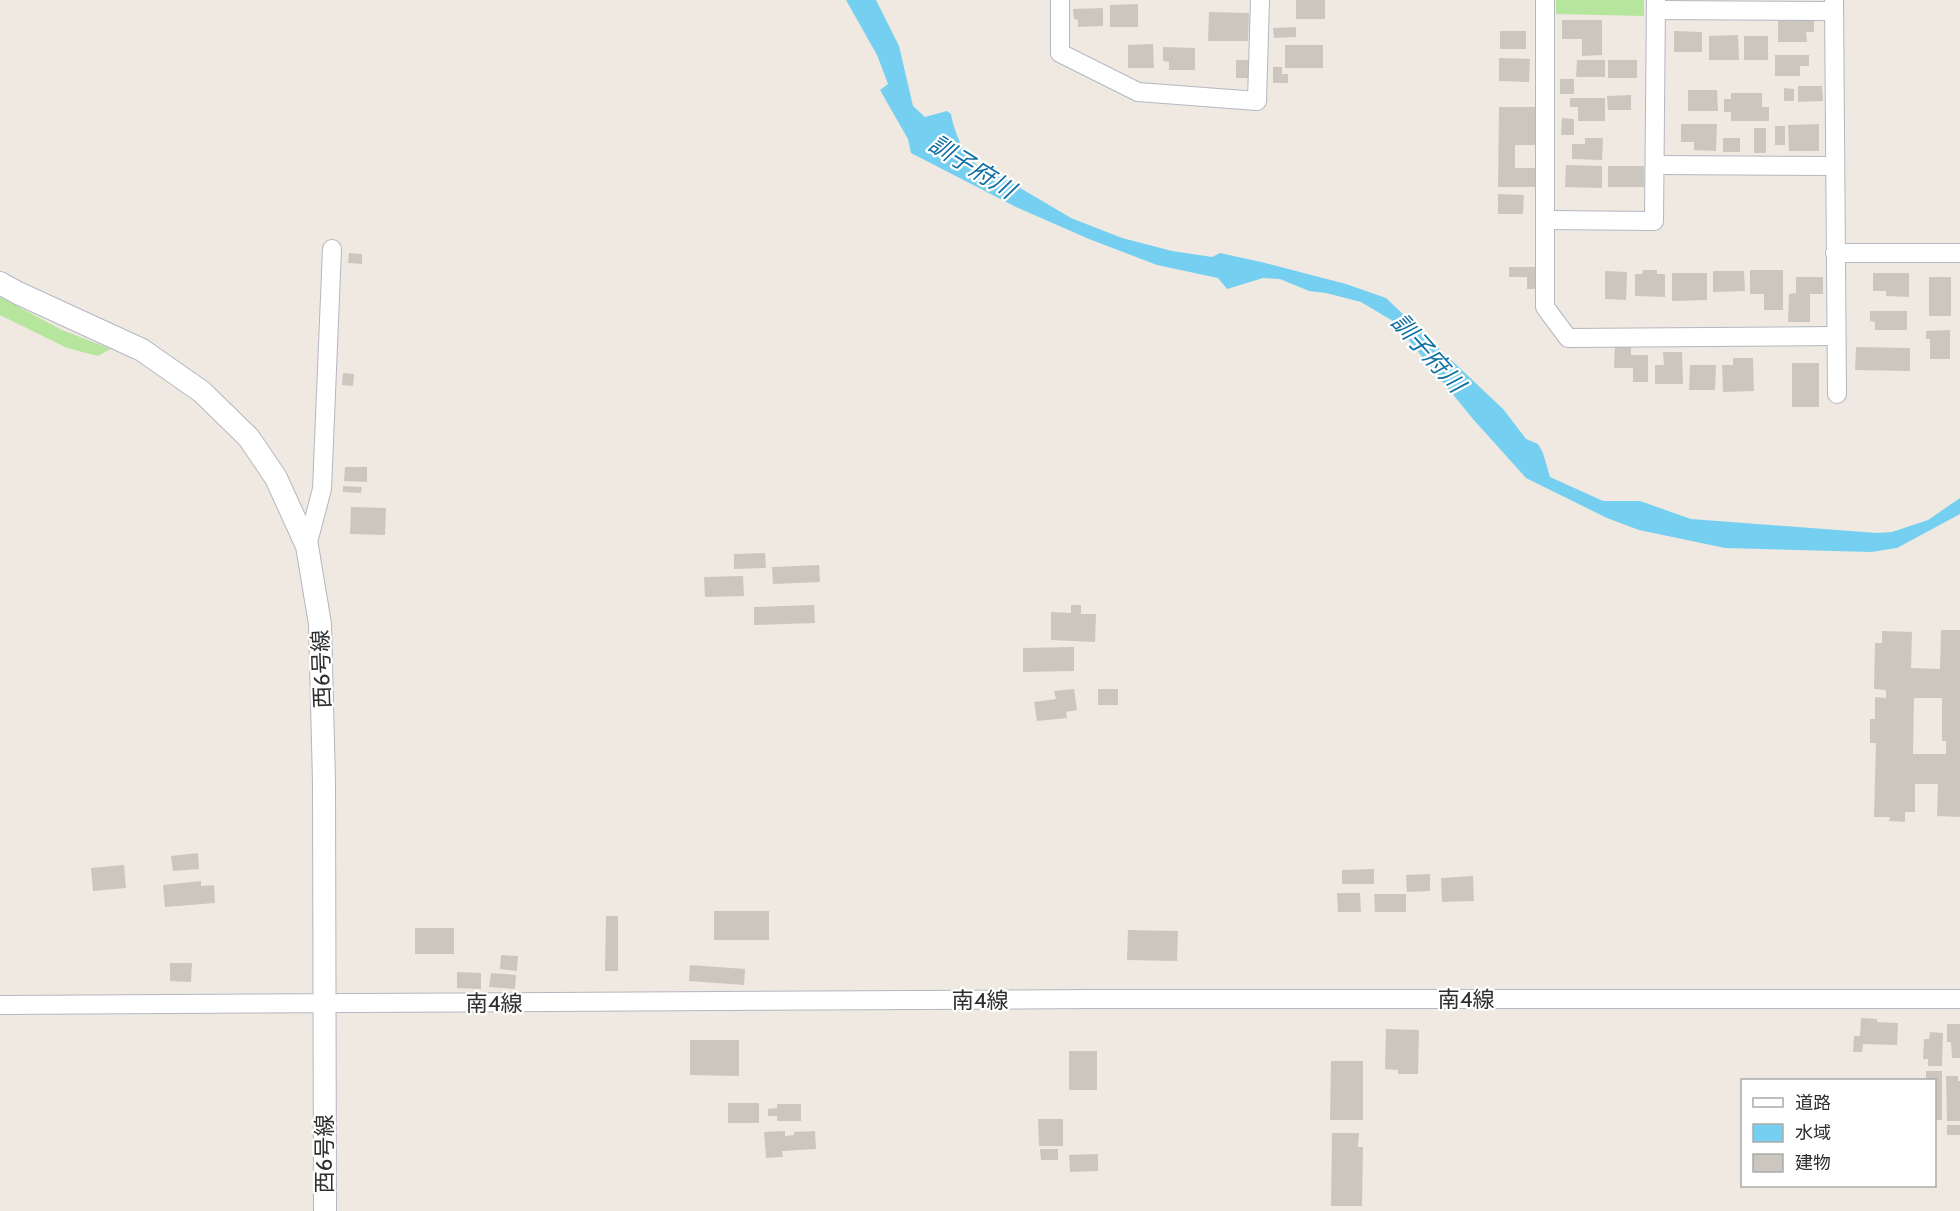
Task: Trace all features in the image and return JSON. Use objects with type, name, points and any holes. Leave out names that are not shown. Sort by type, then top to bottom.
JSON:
[{"type":"street","points":[[1060,0],[1060,53],[1138,92],[1257,101],[1260,0]]},
{"type":"street","points":[[1545,0],[1545,307],[1569,338],[1836,336]]},
{"type":"street","points":[[1546,220],[1654,220],[1656,5],[1834,6],[1838,394]]},
{"type":"street","points":[[1655,165],[1835,166]]},
{"type":"street","points":[[307,546],[322,489],[332,249]]},
{"type":"street","points":[[1835,253],[1960,253]]},
{"type":"street","name":"西6号線","points":[[0,283],[142,350],[202,392],[249,438],[276,478],[307,546],[320,624],[324,782],[325,1211]]},
{"type":"street","name":"南4線","points":[[0,1005],[1082,999],[1960,999]]},
{"type":"green space","points":[[1556,0],[1644,0],[1644,16],[1556,14]]},
{"type":"green space","points":[[0,297],[62,330],[111,349],[98,356],[67,348],[0,315]]},
{"type":"water","name":"訓子府川","points":[[846,0],[876,0],[899,46],[913,106],[925,117],[947,111],[951,114],[959,141],[976,164],[1071,218],[1122,238],[1172,251],[1212,257],[1220,253],[1261,262],[1346,284],[1386,298],[1504,410],[1526,439],[1538,444],[1550,477],[1603,501],[1640,501],[1691,519],[1877,533],[1892,532],[1928,520],[1960,498],[1960,514],[1897,548],[1871,552],[1725,548],[1639,530],[1607,518],[1526,478],[1473,419],[1393,321],[1361,302],[1309,291],[1280,279],[1263,278],[1227,289],[1218,278],[1157,265],[1089,239],[1016,207],[911,153],[908,139],[880,90],[888,84],[877,55]]},
{"type":"building","points":[[1296,0],[1325,0],[1325,19],[1296,19]]},
{"type":"building","points":[[1138,4],[1138,27],[1110,27],[1110,5]]},
{"type":"building","points":[[1103,8],[1103,26],[1078,27],[1078,20],[1074,19],[1073,9]]},
{"type":"building","points":[[1209,12],[1249,13],[1248,41],[1208,41]]},
{"type":"building","points":[[1562,20],[1602,20],[1602,55],[1582,56],[1582,39],[1562,39]]},
{"type":"building","points":[[1778,20],[1814,20],[1814,32],[1806,32],[1807,42],[1778,42]]},
{"type":"building","points":[[1296,27],[1296,37],[1274,38],[1273,28]]},
{"type":"building","points":[[1500,31],[1526,31],[1526,49],[1500,49]]},
{"type":"building","points":[[1674,31],[1702,32],[1702,52],[1674,52]]},
{"type":"building","points":[[1738,35],[1739,60],[1709,60],[1709,36]]},
{"type":"building","points":[[1744,36],[1768,36],[1768,60],[1744,60]]},
{"type":"building","points":[[1153,44],[1154,68],[1128,68],[1128,45]]},
{"type":"building","points":[[1285,45],[1323,45],[1323,68],[1285,68]]},
{"type":"building","points":[[1163,47],[1195,48],[1195,70],[1169,70],[1169,62],[1163,61]]},
{"type":"building","points":[[1775,55],[1809,55],[1809,66],[1800,66],[1800,76],[1775,76]]},
{"type":"building","points":[[1499,58],[1530,59],[1529,82],[1499,81]]},
{"type":"building","points":[[1236,60],[1249,60],[1249,78],[1236,78]]},
{"type":"building","points":[[1577,60],[1605,60],[1605,77],[1576,77]]},
{"type":"building","points":[[1608,60],[1637,60],[1637,78],[1608,78]]},
{"type":"building","points":[[1273,67],[1282,67],[1282,74],[1288,74],[1288,83],[1273,83]]},
{"type":"building","points":[[1560,79],[1574,79],[1574,94],[1560,94]]},
{"type":"building","points":[[1798,86],[1822,86],[1823,101],[1798,102]]},
{"type":"building","points":[[1784,88],[1794,89],[1794,101],[1784,101]]},
{"type":"building","points":[[1688,90],[1717,90],[1718,111],[1688,111]]},
{"type":"building","points":[[1731,93],[1762,93],[1762,107],[1769,107],[1769,121],[1731,121],[1731,112],[1724,112],[1724,99],[1731,99]]},
{"type":"building","points":[[1631,95],[1631,110],[1608,110],[1607,96]]},
{"type":"building","points":[[1570,98],[1605,98],[1605,121],[1578,121],[1578,107],[1570,107]]},
{"type":"building","points":[[1499,107],[1538,107],[1538,145],[1515,145],[1515,168],[1537,168],[1537,187],[1498,187]]},
{"type":"building","points":[[1562,118],[1574,119],[1574,135],[1561,135]]},
{"type":"building","points":[[1681,124],[1717,124],[1716,151],[1694,150],[1694,142],[1681,142]]},
{"type":"building","points":[[1819,124],[1819,151],[1789,151],[1788,125]]},
{"type":"building","points":[[1775,126],[1785,126],[1785,145],[1775,145]]},
{"type":"building","points":[[1754,128],[1766,128],[1766,153],[1754,153]]},
{"type":"building","points":[[1585,138],[1603,138],[1602,160],[1572,159],[1572,144],[1585,144]]},
{"type":"building","points":[[1723,138],[1740,138],[1740,152],[1723,152]]},
{"type":"building","points":[[1566,165],[1602,166],[1602,188],[1565,187]]},
{"type":"building","points":[[1608,166],[1644,166],[1644,187],[1608,187]]},
{"type":"building","points":[[1498,194],[1524,195],[1523,214],[1498,214]]},
{"type":"building","points":[[349,253],[362,254],[362,264],[348,263]]},
{"type":"building","points":[[1509,267],[1537,267],[1536,289],[1527,289],[1527,277],[1509,277]]},
{"type":"building","points":[[1643,270],[1657,270],[1657,274],[1665,274],[1665,297],[1635,296],[1635,274],[1642,274]]},
{"type":"building","points":[[1750,270],[1783,270],[1783,310],[1764,310],[1764,294],[1750,294]]},
{"type":"building","points":[[1605,271],[1627,272],[1626,300],[1605,299]]},
{"type":"building","points":[[1713,271],[1744,271],[1745,291],[1713,292]]},
{"type":"building","points":[[1672,273],[1707,273],[1707,300],[1672,301]]},
{"type":"building","points":[[1873,273],[1909,273],[1909,297],[1886,296],[1886,291],[1873,291]]},
{"type":"building","points":[[1796,277],[1823,277],[1823,294],[1810,294],[1810,322],[1788,322],[1789,294],[1796,293]]},
{"type":"building","points":[[1929,277],[1951,277],[1951,316],[1929,316]]},
{"type":"building","points":[[1870,311],[1907,311],[1907,330],[1875,330],[1875,322],[1870,321]]},
{"type":"building","points":[[1950,330],[1950,359],[1930,359],[1930,339],[1926,339],[1926,331]]},
{"type":"building","points":[[1615,344],[1631,344],[1631,355],[1648,355],[1648,382],[1633,382],[1633,368],[1614,368]]},
{"type":"building","points":[[1856,347],[1910,348],[1910,371],[1855,370]]},
{"type":"building","points":[[1663,352],[1682,352],[1683,384],[1655,384],[1655,365],[1664,365]]},
{"type":"building","points":[[1733,358],[1753,358],[1754,391],[1723,392],[1722,365],[1733,365]]},
{"type":"building","points":[[1792,363],[1819,363],[1819,407],[1792,407]]},
{"type":"building","points":[[1690,365],[1716,365],[1715,390],[1689,390]]},
{"type":"building","points":[[343,373],[354,374],[353,386],[342,385]]},
{"type":"building","points":[[345,467],[367,467],[367,482],[344,481]]},
{"type":"building","points":[[343,486],[362,487],[361,493],[343,492]]},
{"type":"building","points":[[351,507],[386,508],[385,535],[350,534]]},
{"type":"building","points":[[765,553],[766,568],[734,569],[734,554]]},
{"type":"building","points":[[819,565],[820,582],[773,584],[772,567]]},
{"type":"building","points":[[743,576],[744,596],[705,597],[704,577]]},
{"type":"building","points":[[814,605],[815,623],[754,625],[754,607]]},
{"type":"building","points":[[1071,605],[1081,605],[1081,614],[1096,614],[1095,642],[1051,640],[1051,612],[1071,613]]},
{"type":"building","points":[[1941,630],[1960,630],[1960,817],[1937,816],[1938,784],[1915,784],[1915,812],[1905,812],[1905,822],[1889,821],[1890,817],[1874,817],[1876,743],[1870,743],[1870,719],[1875,719],[1875,697],[1886,698],[1886,690],[1874,689],[1875,643],[1882,643],[1882,631],[1912,632],[1911,668],[1940,669]],"holes":[[[1914,698],[1942,698],[1942,741],[1946,741],[1946,754],[1913,754]]]},
{"type":"building","points":[[1074,647],[1074,671],[1023,672],[1023,648]]},
{"type":"building","points":[[1074,689],[1077,710],[1066,712],[1067,718],[1037,721],[1034,702],[1056,699],[1054,691]]},
{"type":"building","points":[[1098,689],[1118,689],[1118,705],[1098,705]]},
{"type":"building","points":[[198,853],[199,869],[173,871],[171,856]]},
{"type":"building","points":[[124,865],[126,888],[93,891],[91,868]]},
{"type":"building","points":[[1374,869],[1374,884],[1342,884],[1342,870]]},
{"type":"building","points":[[1430,874],[1430,891],[1407,892],[1406,875]]},
{"type":"building","points":[[1473,876],[1474,901],[1442,902],[1441,878]]},
{"type":"building","points":[[201,881],[201,886],[214,885],[215,903],[165,907],[163,885]]},
{"type":"building","points":[[1337,893],[1360,893],[1361,912],[1338,912]]},
{"type":"building","points":[[1374,894],[1406,894],[1406,912],[1375,912]]},
{"type":"building","points":[[714,911],[769,911],[769,940],[714,940]]},
{"type":"building","points":[[606,916],[618,916],[618,971],[605,971]]},
{"type":"building","points":[[415,928],[454,928],[454,954],[415,954]]},
{"type":"building","points":[[1128,930],[1178,931],[1177,961],[1127,960]]},
{"type":"building","points":[[501,955],[518,956],[517,971],[500,969]]},
{"type":"building","points":[[170,963],[192,963],[191,982],[170,981]]},
{"type":"building","points":[[690,965],[745,969],[744,985],[689,981]]},
{"type":"building","points":[[457,972],[481,973],[481,989],[457,988]]},
{"type":"building","points":[[491,973],[516,975],[515,989],[489,987]]},
{"type":"building","points":[[1861,1018],[1877,1019],[1877,1022],[1898,1023],[1897,1045],[1863,1044],[1862,1052],[1853,1052],[1854,1036],[1860,1036]]},
{"type":"building","points":[[1947,1024],[1960,1024],[1960,1058],[1952,1058],[1951,1042],[1947,1042]]},
{"type":"building","points":[[1386,1029],[1419,1030],[1418,1074],[1398,1074],[1398,1070],[1385,1069]]},
{"type":"building","points":[[1930,1032],[1943,1033],[1942,1066],[1928,1066],[1928,1059],[1923,1059],[1924,1039],[1929,1039]]},
{"type":"building","points":[[690,1040],[739,1040],[739,1076],[690,1075]]},
{"type":"building","points":[[1069,1051],[1097,1051],[1097,1090],[1069,1090]]},
{"type":"building","points":[[1331,1061],[1363,1061],[1363,1120],[1330,1120]]},
{"type":"building","points":[[1926,1071],[1942,1071],[1942,1120],[1936,1120],[1936,1079],[1926,1079]]},
{"type":"building","points":[[1946,1076],[1958,1076],[1958,1081],[1960,1081],[1960,1121],[1947,1121]]},
{"type":"building","points":[[728,1103],[759,1103],[759,1123],[728,1123]]},
{"type":"building","points":[[777,1104],[801,1104],[801,1121],[777,1121],[777,1116],[768,1116],[768,1109],[777,1108]]},
{"type":"building","points":[[1038,1119],[1063,1119],[1063,1146],[1039,1146]]},
{"type":"building","points":[[1947,1125],[1960,1125],[1960,1135],[1947,1135]]},
{"type":"building","points":[[785,1131],[785,1136],[794,1135],[794,1132],[815,1131],[816,1149],[782,1151],[783,1157],[766,1158],[764,1132]]},
{"type":"building","points":[[1332,1133],[1359,1133],[1358,1147],[1363,1147],[1362,1206],[1331,1206]]},
{"type":"building","points":[[1040,1149],[1058,1149],[1058,1160],[1041,1160]]},
{"type":"building","points":[[1098,1154],[1098,1171],[1070,1172],[1069,1155]]}]
